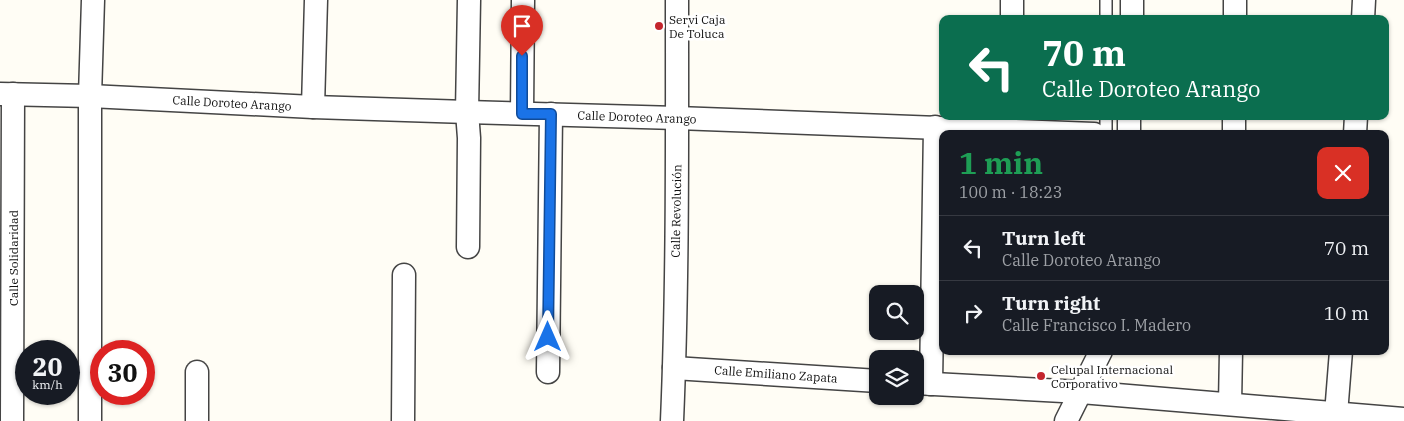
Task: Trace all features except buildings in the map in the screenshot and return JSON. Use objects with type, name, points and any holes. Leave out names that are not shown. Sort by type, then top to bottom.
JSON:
[{"type":"street","points":[[90,421],[90,96],[93,0]]},
{"type":"street","points":[[107,29],[108,0]]},
{"type":"street","points":[[313,107],[316,0]]},
{"type":"street","points":[[468,247],[469,138],[467,112],[469,0]]},
{"type":"street","points":[[522,114],[523,0]]},
{"type":"street","name":"Calle Revolución","points":[[672,421],[677,0]]},
{"type":"street","points":[[1012,0],[1012,15]]},
{"type":"street","points":[[1132,0],[1132,15]]},
{"type":"street","points":[[1235,0],[1235,15]]},
{"type":"street","points":[[1363,15],[1364,0]]},
{"type":"street","name":"Calle Doroteo Arango","points":[[7,94],[90,96],[313,107],[935,127],[1012,123],[1064,130]]},
{"type":"street","name":"Calle Solidaridad","points":[[7,94],[12,421]]},
{"type":"street","points":[[548,372],[551,114]]},
{"type":"street","points":[[924,362],[935,127]]},
{"type":"street","points":[[403,421],[404,275]]},
{"type":"street","points":[[1066,421],[1099,355]]},
{"type":"street","points":[[1230,404],[1231,355]]},
{"type":"street","points":[[1336,414],[1341,355]]},
{"type":"street","name":"Calle Emiliano Zapata","points":[[674,368],[869,380]]},
{"type":"street","points":[[196,372],[197,421]]},
{"type":"street","points":[[924,383],[1081,392],[1404,419]]},
{"type":"lane","points":[[1106,0],[1106,15]]},
{"type":"place","name":"Servi Caja De Toluca","points":[[659,26]]},
{"type":"place","name":"Celupal Internacional Corporativo","points":[[1041,376]]},
{"type":"route","points":[[522,56],[522,114],[551,114],[548,337]]}]
